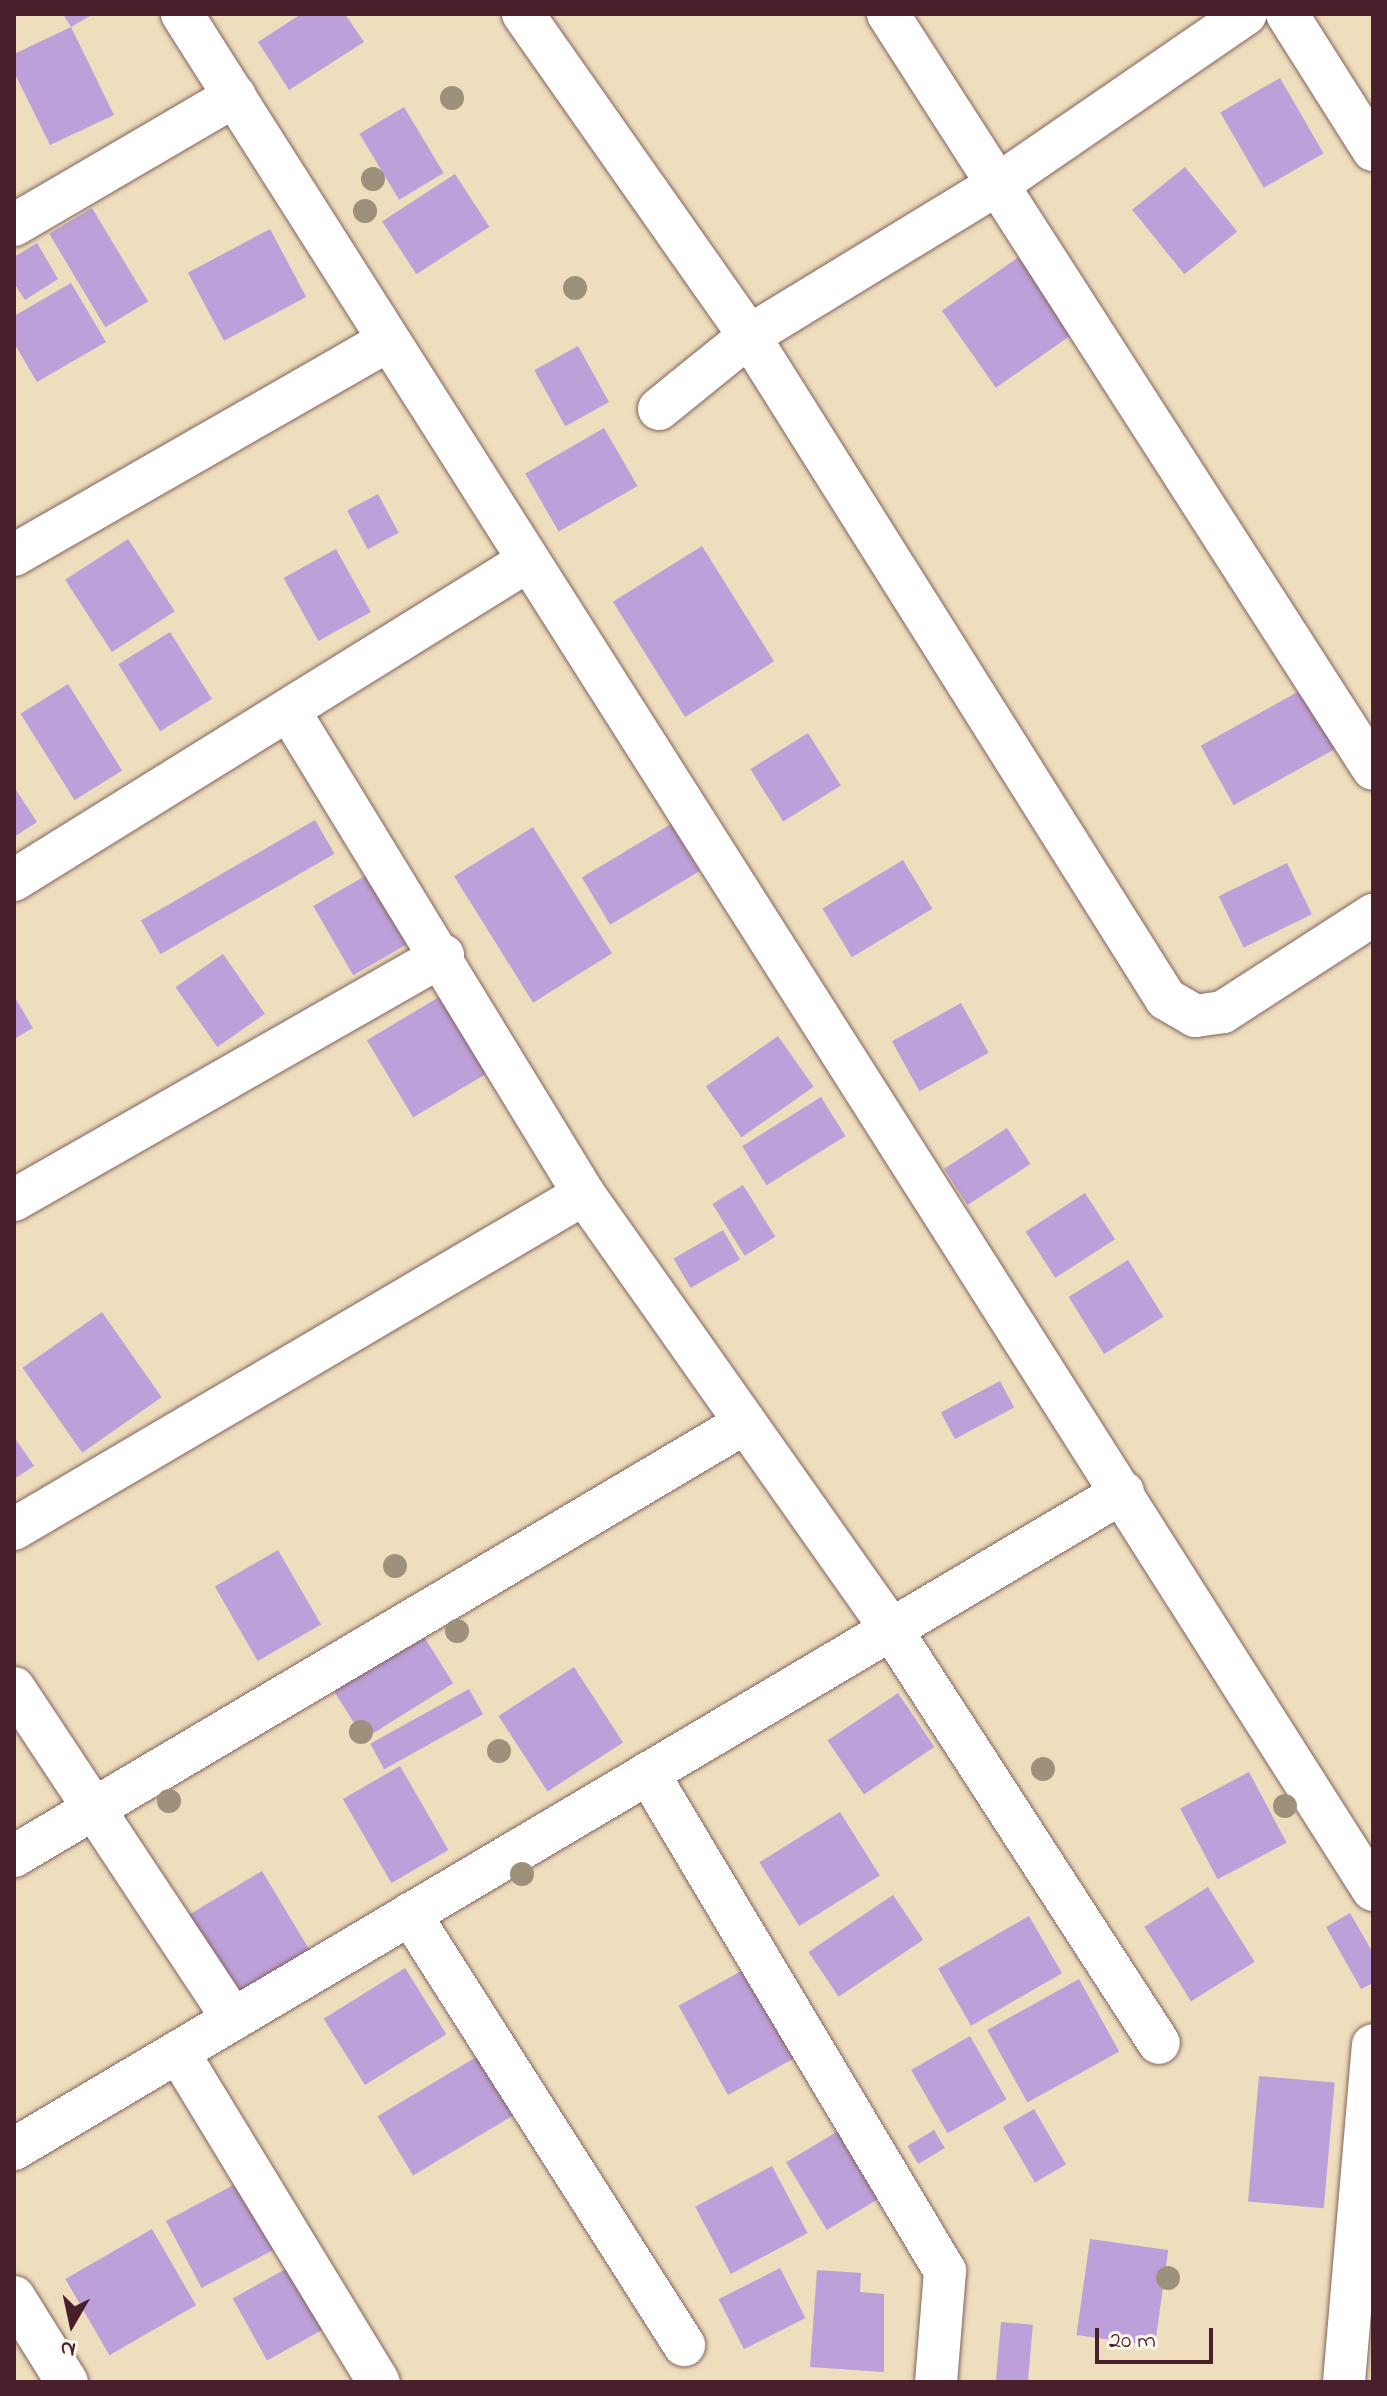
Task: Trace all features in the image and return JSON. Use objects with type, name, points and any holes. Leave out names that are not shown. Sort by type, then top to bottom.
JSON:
[{"type":"street","points":[[182,14],[526,562],[1123,1492],[1373,1890]]},
{"type":"street","points":[[523,14],[749,336],[1166,999],[1195,1016],[1223,1012],[1373,915]]},
{"type":"street","points":[[888,14],[1000,183],[1373,769]]},
{"type":"street","points":[[659,409],[749,336],[1000,183],[1246,14]]},
{"type":"street","points":[[1287,14],[1373,150]]},
{"type":"street","points":[[14,225],[235,96]]},
{"type":"street","points":[[14,555],[387,341]]},
{"type":"street","points":[[14,880],[291,714],[526,562]]},
{"type":"street","points":[[291,714],[443,955],[584,1194],[891,1629],[1159,2043]]},
{"type":"street","points":[[14,1200],[443,955]]},
{"type":"street","points":[[14,1529],[584,1194]]},
{"type":"street","points":[[14,1856],[745,1423]]},
{"type":"street","points":[[14,2149],[1123,1492]]},
{"type":"street","points":[[14,1688],[233,2019]]},
{"type":"street","points":[[648,1773],[945,2271],[936,2382]]},
{"type":"street","points":[[410,1914],[684,2345]]},
{"type":"street","points":[[1344,2382],[1373,2045]]},
{"type":"street","points":[[178,2052],[379,2382]]},
{"type":"street","points":[[14,2297],[67,2382]]},
{"type":"building","points":[[63,14],[93,14],[71,27]]},
{"type":"building","points":[[301,14],[345,14],[364,42],[289,90],[258,42]]},
{"type":"building","points":[[71,27],[114,115],[50,145],[14,72],[14,54]]},
{"type":"building","points":[[1280,78],[1324,153],[1264,188],[1220,112]]},
{"type":"building","points":[[404,107],[444,173],[399,200],[359,134]]},
{"type":"building","points":[[1185,167],[1237,232],[1184,274],[1132,210]]},
{"type":"building","points":[[455,174],[489,227],[416,274],[382,221]]},
{"type":"building","points":[[92,208],[148,301],[105,327],[49,234]]},
{"type":"building","points":[[270,229],[306,297],[224,341],[188,273]]},
{"type":"building","points":[[37,243],[58,279],[25,300],[14,283],[14,257]]},
{"type":"building","points":[[1023,254],[1077,331],[996,388],[942,311]]},
{"type":"building","points":[[71,283],[106,342],[37,382],[14,343],[14,316]]},
{"type":"building","points":[[578,346],[609,402],[565,426],[534,370]]},
{"type":"building","points":[[604,428],[638,486],[559,532],[525,473]]},
{"type":"building","points":[[378,494],[399,533],[368,549],[347,510]]},
{"type":"building","points":[[128,539],[175,611],[112,652],[65,580]]},
{"type":"building","points":[[702,546],[774,661],[685,717],[613,602]]},
{"type":"building","points":[[336,549],[371,612],[318,641],[284,578]]},
{"type":"building","points":[[170,632],[212,699],[160,731],[118,664]]},
{"type":"building","points":[[68,684],[122,771],[75,800],[21,714]]},
{"type":"building","points":[[1303,689],[1336,748],[1234,805],[1201,746]]},
{"type":"building","points":[[808,733],[841,786],[783,822],[750,769]]},
{"type":"building","points":[[14,787],[37,822],[14,837]]},
{"type":"building","points":[[315,820],[334,854],[160,954],[141,920]]},
{"type":"building","points":[[671,824],[699,871],[610,925],[582,878]]},
{"type":"building","points":[[533,827],[612,953],[533,1003],[454,876]]},
{"type":"building","points":[[903,860],[932,909],[852,957],[822,908]]},
{"type":"building","points":[[1287,863],[1312,914],[1244,948],[1219,896]]},
{"type":"building","points":[[379,868],[419,937],[353,975],[313,906]]},
{"type":"building","points":[[223,954],[265,1014],[217,1047],[175,987]]},
{"type":"building","points":[[444,994],[490,1071],[413,1117],[367,1040]]},
{"type":"building","points":[[14,996],[33,1028],[14,1039]]},
{"type":"building","points":[[961,1003],[989,1053],[920,1091],[892,1041]]},
{"type":"building","points":[[778,1036],[814,1087],[741,1137],[706,1086]]},
{"type":"building","points":[[821,1097],[845,1136],[767,1185],[742,1146]]},
{"type":"building","points":[[1007,1128],[1030,1164],[968,1205],[944,1169]]},
{"type":"building","points":[[743,1185],[775,1237],[745,1256],[712,1204]]},
{"type":"building","points":[[1085,1193],[1115,1239],[1055,1278],[1025,1232]]},
{"type":"building","points":[[723,1230],[740,1259],[691,1288],[674,1258]]},
{"type":"building","points":[[1128,1260],[1164,1317],[1104,1354],[1069,1297]]},
{"type":"building","points":[[102,1312],[162,1397],[82,1453],[23,1368]]},
{"type":"building","points":[[1000,1381],[1014,1407],[955,1439],[941,1412]]},
{"type":"building","points":[[14,1437],[34,1466],[14,1479]]},
{"type":"building","points":[[278,1550],[321,1624],[258,1661],[215,1586]]},
{"type":"building","points":[[416,1624],[453,1683],[364,1739],[327,1680]]},
{"type":"building","points":[[574,1667],[623,1742],[548,1791],[499,1716]]},
{"type":"building","points":[[469,1689],[483,1714],[384,1769],[370,1744]]},
{"type":"building","points":[[898,1693],[934,1747],[864,1794],[828,1741]]},
{"type":"building","points":[[400,1766],[448,1850],[391,1883],[343,1799]]},
{"type":"building","points":[[1249,1772],[1287,1843],[1218,1879],[1180,1809]]},
{"type":"building","points":[[840,1812],[880,1876],[799,1926],[759,1862]]},
{"type":"building","points":[[262,1871],[310,1952],[236,1996],[187,1916]]},
{"type":"building","points":[[1208,1887],[1255,1962],[1191,2001],[1144,1927]]},
{"type":"building","points":[[893,1895],[923,1940],[839,1997],[808,1952]]},
{"type":"building","points":[[1350,1913],[1373,1953],[1373,1983],[1361,1989],[1326,1927]]},
{"type":"building","points":[[1029,1916],[1062,1973],[971,2026],[938,1968]]},
{"type":"building","points":[[752,1965],[801,2054],[728,2095],[679,2006]]},
{"type":"building","points":[[405,1968],[446,2034],[365,2085],[324,2019]]},
{"type":"building","points":[[1079,1979],[1119,2052],[1027,2102],[987,2030]]},
{"type":"building","points":[[970,2036],[1006,2099],[948,2133],[911,2070]]},
{"type":"building","points":[[483,2053],[519,2112],[413,2175],[378,2116]]},
{"type":"building","points":[[1259,2076],[1335,2083],[1324,2208],[1248,2202]]},
{"type":"building","points":[[1034,2109],[1066,2164],[1035,2182],[1003,2127]]},
{"type":"building","points":[[853,2122],[894,2190],[827,2230],[786,2162]]},
{"type":"building","points":[[934,2130],[945,2148],[918,2164],[907,2146]]},
{"type":"building","points":[[772,2166],[808,2233],[731,2274],[695,2207]]},
{"type":"building","points":[[241,2181],[277,2248],[202,2288],[166,2221]]},
{"type":"building","points":[[152,2229],[196,2305],[109,2355],[65,2279]]},
{"type":"building","points":[[1090,2239],[1168,2250],[1155,2346],[1077,2335]]},
{"type":"building","points":[[293,2265],[327,2327],[267,2361],[233,2298]]},
{"type":"building","points":[[780,2268],[805,2318],[744,2349],[719,2299]]},
{"type":"building","points":[[817,2270],[861,2273],[860,2292],[884,2294],[884,2372],[810,2367]]},
{"type":"building","points":[[1001,2322],[1033,2325],[1028,2382],[996,2382]]}]
